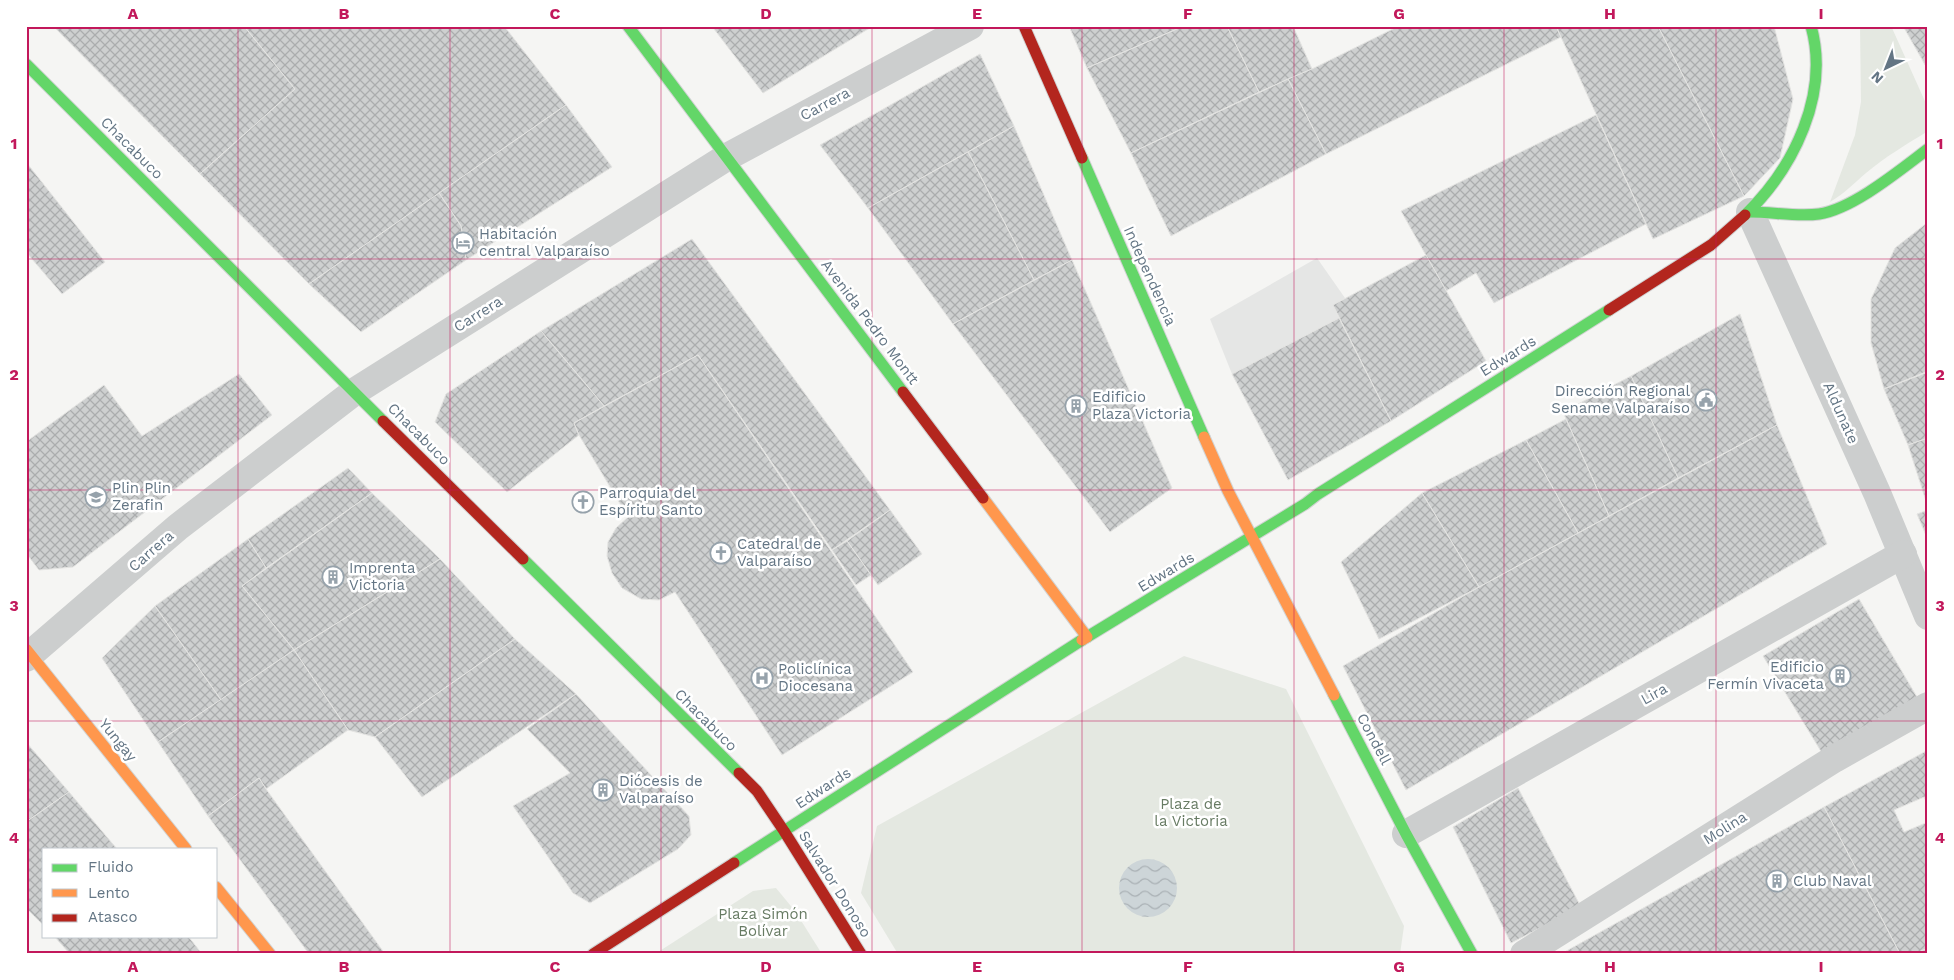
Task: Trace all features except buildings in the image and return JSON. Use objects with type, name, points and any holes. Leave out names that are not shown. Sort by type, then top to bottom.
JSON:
[{"type":"main road","name":"Avenida Pedro Montt","points":[[628,26],[1088,637]]},
{"type":"main road","name":"Independencia","points":[[1024,26],[1228,491],[1251,537]]},
{"type":"main road","name":"Edwards","points":[[594,954],[1088,637],[1251,537],[1711,245],[1750,212],[1776,181],[1792,154],[1806,118],[1816,75],[1816,38],[1811,26]]},
{"type":"main road","name":"Chacabuco","points":[[26,64],[757,791],[784,831]]},
{"type":"main road","points":[[1750,212],[1821,214],[1844,204],[1887,179],[1928,149]]},
{"type":"main road","name":"Condell","points":[[1251,537],[1406,834],[1472,954]]},
{"type":"main road","name":"Yungay","points":[[28,654],[185,848]]},
{"type":"main road","name":"Salvador Donoso","points":[[784,831],[861,954]]},
{"type":"main road","points":[[218,889],[270,954]]},
{"type":"street","name":"Carrera","points":[[28,654],[178,527],[354,392],[727,157],[970,26]]},
{"type":"street","name":"Aldunate","points":[[1750,212],[1877,493],[1928,616]]},
{"type":"street","name":"Lira","points":[[1406,834],[1903,554]]},
{"type":"street","name":"Molina","points":[[1524,954],[1834,759],[1928,706]]},
{"type":"shaded area","points":[[1317,258],[1345,298],[1333,305],[1339,318],[1232,374],[1210,319]]},
{"type":"green space","points":[[1860,26],[1892,28],[1928,108],[1928,131],[1896,151],[1830,202],[1855,135],[1861,102]]},
{"type":"green space","name":"Plaza de la Victoria","points":[[1184,656],[1286,689],[1404,926],[1400,954],[898,954],[861,893],[877,826]]},
{"type":"green space","name":"Plaza Simón Bolívar","points":[[776,888],[795,911],[822,954],[655,954],[753,891]]},
{"type":"water","points":[[1142,859],[1154,859],[1169,867],[1177,882],[1177,894],[1169,909],[1154,917],[1142,917],[1127,909],[1119,894],[1119,882],[1127,867]]},
{"type":"traffic: fast","points":[[628,26],[903,392]]},
{"type":"traffic: fast","points":[[1745,215],[1779,175],[1804,128],[1816,78],[1816,52],[1811,26]]},
{"type":"traffic: fast","points":[[26,64],[383,421]]},
{"type":"traffic: fast","points":[[1750,212],[1802,215],[1832,211],[1876,188],[1928,149]]},
{"type":"traffic: fast","points":[[1082,158],[1204,437]]},
{"type":"traffic: fast","points":[[1087,637],[1305,504],[1609,310]]},
{"type":"traffic: fast","points":[[523,559],[739,773]]},
{"type":"traffic: fast","points":[[734,863],[1082,640]]},
{"type":"traffic: fast","points":[[1334,695],[1406,834],[1472,954]]},
{"type":"traffic: slow","points":[[1204,437],[1228,491],[1334,695]]},
{"type":"traffic: slow","points":[[983,498],[1087,637],[1082,640]]},
{"type":"traffic: slow","points":[[26,649],[185,848]]},
{"type":"traffic: slow","points":[[218,889],[270,954]]},
{"type":"traffic: jam","points":[[1024,26],[1082,158]]},
{"type":"traffic: jam","points":[[1609,310],[1711,245],[1745,215]]},
{"type":"traffic: jam","points":[[903,392],[983,498]]},
{"type":"traffic: jam","points":[[383,421],[523,559]]},
{"type":"traffic: jam","points":[[739,773],[757,791],[784,831],[861,954]]},
{"type":"traffic: jam","points":[[593,954],[734,863]]},
{"type":"place","name":"Habitación central Valparaíso","points":[[463,243]]},
{"type":"place","name":"Dirección Regional Sename Valparaíso","points":[[1706,400]]},
{"type":"place","name":"Edificio Plaza Victoria","points":[[1076,406]]},
{"type":"place","name":"Plin Plin Zerafin","points":[[96,497]]},
{"type":"place","name":"Parroquia del Espíritu Santo","points":[[583,502]]},
{"type":"place","name":"Catedral de Valparaíso","points":[[721,553]]},
{"type":"place","name":"Imprenta Victoria","points":[[333,577]]},
{"type":"place","name":"Edificio Fermín Vivaceta","points":[[1840,676]]},
{"type":"place","name":"Policlínica Diocesana","points":[[762,678]]},
{"type":"place","name":"Diócesis de Valparaíso","points":[[603,790]]},
{"type":"place","name":"Club Naval","points":[[1777,881]]}]
